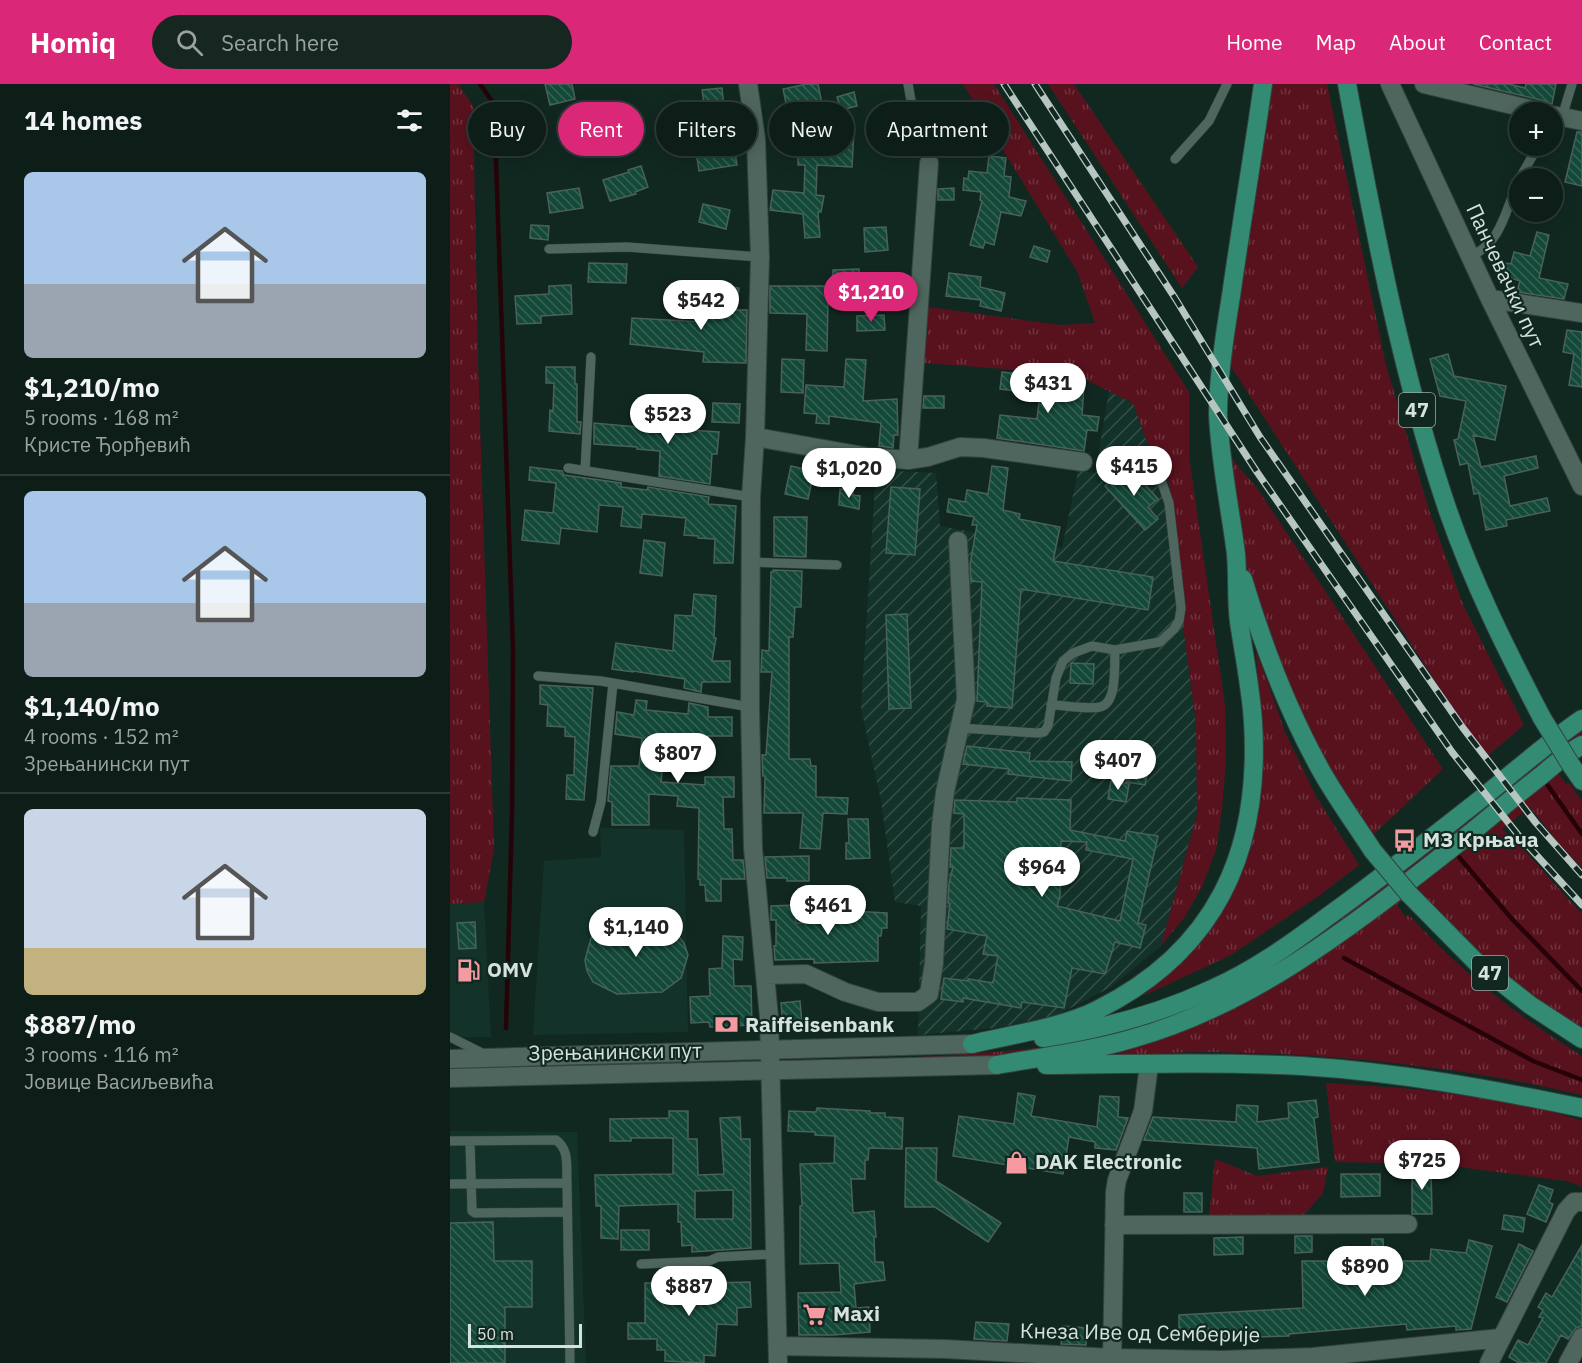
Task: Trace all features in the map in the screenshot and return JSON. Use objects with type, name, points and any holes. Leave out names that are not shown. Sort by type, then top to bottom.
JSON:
[{"type":"main road","name":"47","points":[[1263,84],[1226,331],[1218,412],[1223,471],[1236,557],[1255,621],[1283,695],[1323,774],[1373,850],[1409,894],[1478,964],[1530,1005],[1582,1039]]},
{"type":"main road","name":"47","points":[[1347,84],[1395,322],[1423,432],[1449,513],[1505,646],[1542,718],[1582,782]]},
{"type":"main road","points":[[972,1044],[1062,1022],[1095,1011],[1132,991],[1171,962],[1194,938],[1213,910],[1234,868],[1248,821],[1252,792],[1253,723],[1236,597],[1236,557]]},
{"type":"main road","points":[[972,1044],[1003,1043],[1090,1031],[1152,1014],[1221,985],[1287,947],[1383,877],[1582,719]]},
{"type":"main road","points":[[997,1065],[1132,1039],[1223,1005],[1246,993],[1312,953],[1365,915],[1445,854],[1507,801],[1582,745]]},
{"type":"main road","points":[[997,1065],[1223,1063],[1302,1066],[1414,1077],[1582,1108]]},
{"type":"street","points":[[748,84],[756,139],[760,257],[751,497],[750,707],[753,848],[766,975],[770,1051],[778,1355]]},
{"type":"street","name":"Панчевачки пут","points":[[1390,84],[1472,256],[1490,299],[1582,486]]},
{"type":"street","points":[[1424,84],[1509,104]]},
{"type":"street","points":[[1563,117],[1582,121]]},
{"type":"street","points":[[909,460],[929,163]]},
{"type":"street","points":[[1490,299],[1582,313]]},
{"type":"street","points":[[755,437],[869,457],[909,460],[928,458],[960,447],[984,448],[1083,462]]},
{"type":"street","points":[[766,975],[806,974],[846,992],[878,1002],[918,1002],[929,994],[934,963],[942,814],[947,776],[966,699],[958,541]]},
{"type":"street","name":"Зрењанински пут","points":[[450,1059],[972,1044]]},
{"type":"street","name":"Зрењанински пут","points":[[450,1078],[997,1065]]},
{"type":"street","points":[[1112,1360],[1116,1186],[1143,1111],[1149,1065]]},
{"type":"street","points":[[1489,1363],[1566,1211],[1574,1202],[1582,1202]]},
{"type":"street","points":[[1114,1225],[1408,1224]]},
{"type":"street","points":[[1569,1363],[1582,1337]]},
{"type":"street","name":"Кнеза Иве од Семберије","points":[[778,1355],[945,1349],[1112,1360],[1221,1360],[1291,1358],[1501,1338]]},
{"type":"lane","points":[[908,84],[913,112],[929,163]]},
{"type":"lane","points":[[1175,159],[1209,121],[1227,84]]},
{"type":"lane","points":[[1563,103],[1572,84]]},
{"type":"lane","points":[[1472,256],[1484,251],[1492,242],[1509,204]]},
{"type":"lane","points":[[549,249],[627,247],[760,257]]},
{"type":"lane","points":[[585,471],[591,357]]},
{"type":"lane","points":[[960,728],[1044,732],[1048,726],[1056,678],[1063,661],[1073,653],[1092,646],[1115,650],[1160,642],[1174,629],[1181,615],[1168,503],[1162,483],[1142,454]]},
{"type":"lane","points":[[568,468],[751,497]]},
{"type":"lane","points":[[751,562],[837,565]]},
{"type":"lane","points":[[1051,705],[1099,708],[1107,703],[1113,691],[1115,650]]},
{"type":"lane","points":[[538,676],[582,679],[750,707]]},
{"type":"lane","points":[[593,832],[601,802],[613,684]]},
{"type":"lane","points":[[450,1037],[494,1059]]},
{"type":"lane","points":[[450,1141],[556,1140],[564,1146],[567,1183],[570,1363]]},
{"type":"lane","points":[[470,1141],[470,1208],[475,1213],[567,1212]]},
{"type":"lane","points":[[450,1184],[567,1183]]},
{"type":"lane","points":[[641,1264],[709,1261],[718,1257],[775,1254]]},
{"type":"shaded area","points":[[1109,391],[1133,403],[1154,462],[1169,482],[1184,594],[1184,633],[1196,723],[1197,814],[1161,946],[1111,987],[1057,1015],[995,1028],[918,1035],[921,906],[895,902],[881,801],[861,708],[876,470],[936,473],[940,526],[1062,548],[1078,471],[1095,473]]},
{"type":"shaded area","points":[[600,828],[684,830],[688,1032],[533,1035],[544,861],[601,857]]},
{"type":"shaded area","name":"OMV","points":[[484,902],[491,1037],[450,1037],[450,904]]},
{"type":"shaded area","points":[[450,1131],[577,1132],[586,1363],[450,1363]]},
{"type":"green space","points":[[450,84],[458,84],[470,102],[468,102],[468,156],[474,156],[478,361],[494,849],[484,902],[450,904]]},
{"type":"green space","points":[[963,84],[994,84],[1005,102],[974,102]]},
{"type":"green space","points":[[1048,84],[1074,84],[1198,267],[1182,288]]},
{"type":"green space","points":[[1270,84],[1327,84],[1386,365],[1429,510],[1464,607],[1524,725],[1485,758],[1230,365]]},
{"type":"green space","points":[[1009,108],[1189,392],[1189,457],[1225,705],[1226,760],[1216,850],[1202,887],[1184,918],[1161,946],[1197,814],[1196,723],[1184,633],[1184,594],[1169,482],[1154,462],[1133,403],[1074,374],[924,363],[928,307],[1061,325],[1095,323],[1078,273],[1007,156],[1009,156]]},
{"type":"green space","points":[[1231,458],[1257,488],[1443,769],[1372,836],[1324,777],[1262,628],[1245,563]]},
{"type":"green space","points":[[1256,650],[1285,732],[1316,796],[1359,865],[1320,895],[1231,955],[1143,996],[1199,945],[1218,917],[1239,875],[1260,713]]},
{"type":"green space","points":[[1582,730],[1582,735],[1391,887],[1261,977],[1149,1028],[1027,1054],[910,1060],[901,1058],[996,1052],[1083,1041],[1275,964],[1309,942]]},
{"type":"green space","points":[[1582,751],[1582,760],[1581,758],[1558,773],[1566,784],[1569,783],[1582,801],[1582,868],[1562,848],[1530,807],[1502,829],[1514,839],[1582,914],[1582,1031],[1537,999],[1473,947],[1417,887],[1397,905],[1406,917],[1409,915],[1448,955],[1490,992],[1582,1056],[1582,1095],[1489,1076],[1343,1058],[1198,1052],[1117,1057],[1116,1051],[1209,1019],[1262,994],[1306,967]]},
{"type":"green space","points":[[1326,1083],[1423,1090],[1488,1098],[1582,1121],[1582,1187],[1567,1181],[1436,1164],[1335,1162]]},
{"type":"green space","points":[[1215,1159],[1257,1176],[1328,1167],[1323,1193],[1302,1217],[1209,1217]]},
{"type":"building","points":[[545,84],[572,84],[575,99],[550,105]]},
{"type":"building","points":[[818,84],[822,102],[786,102],[783,89]]},
{"type":"building","points":[[1473,84],[1509,84],[1525,88],[1526,84],[1556,84],[1552,102]]},
{"type":"building","points":[[722,88],[723,102],[704,102],[702,90]]},
{"type":"building","points":[[854,92],[857,106],[854,107],[854,102],[839,102],[837,97]]},
{"type":"building","points":[[1577,132],[1582,132],[1582,186],[1565,182]]},
{"type":"building","points":[[697,156],[736,156],[737,165],[699,171]]},
{"type":"building","points":[[798,156],[853,156],[852,167],[817,165],[816,195],[824,196],[821,212],[818,212],[820,237],[805,238],[803,214],[770,210],[773,190],[804,193],[805,165],[798,165]]},
{"type":"building","points":[[989,156],[1006,158],[1004,176],[1011,177],[1009,197],[1026,201],[1021,216],[1001,212],[994,245],[985,242],[983,248],[970,245],[982,201],[980,200],[981,192],[963,190],[964,178],[968,179],[969,171],[987,173]]},
{"type":"building","points":[[641,166],[648,187],[635,192],[636,194],[610,201],[603,180]]},
{"type":"building","points":[[579,188],[583,208],[550,213],[547,193]]},
{"type":"building","points":[[954,188],[954,200],[938,200],[938,189]]},
{"type":"building","points":[[703,204],[730,210],[726,229],[699,222]]},
{"type":"building","points":[[531,225],[549,226],[548,240],[530,238]]},
{"type":"building","points":[[886,227],[888,250],[865,252],[864,228]]},
{"type":"building","points":[[1537,232],[1549,235],[1539,278],[1568,284],[1564,299],[1517,292],[1520,281],[1502,275],[1505,263],[1511,264],[1514,252],[1530,256]]},
{"type":"building","points":[[1034,246],[1050,251],[1047,262],[1030,257]]},
{"type":"building","points":[[589,263],[627,264],[626,283],[588,282]]},
{"type":"building","points":[[859,269],[860,298],[828,299],[827,351],[806,350],[807,314],[770,313],[770,286],[833,286],[833,270]]},
{"type":"building","points":[[949,273],[981,277],[980,287],[1005,293],[1001,311],[980,306],[981,300],[946,296]]},
{"type":"building","points":[[714,284],[739,288],[736,310],[747,310],[746,363],[703,362],[704,352],[630,344],[632,318],[704,322],[705,309],[710,309]]},
{"type":"building","points":[[571,285],[572,314],[541,316],[541,323],[517,324],[515,296],[549,294],[549,286]]},
{"type":"building","points":[[884,315],[885,330],[857,331],[857,316]]},
{"type":"building","points":[[1567,330],[1582,332],[1582,387],[1569,385],[1574,354],[1563,352]]},
{"type":"building","points":[[1448,354],[1454,376],[1506,386],[1495,440],[1473,435],[1481,467],[1536,456],[1538,468],[1504,476],[1510,506],[1547,498],[1550,511],[1506,520],[1507,526],[1486,530],[1479,493],[1474,494],[1468,463],[1460,465],[1454,440],[1458,439],[1466,401],[1440,396],[1430,359]]},
{"type":"building","points":[[782,359],[804,360],[803,393],[781,392]]},
{"type":"building","points":[[846,359],[866,360],[863,401],[897,399],[898,435],[894,435],[893,448],[879,446],[881,423],[829,416],[829,424],[816,423],[817,414],[804,413],[806,385],[844,387]]},
{"type":"building","points":[[546,367],[575,367],[577,422],[581,422],[580,434],[549,431],[550,410],[553,411],[554,383],[546,383]]},
{"type":"building","points":[[1002,372],[1042,377],[1042,382],[1084,386],[1082,415],[1099,417],[1097,431],[1087,430],[1084,451],[997,438],[1000,415],[1037,419],[1040,394],[1000,389]]},
{"type":"building","points":[[924,396],[944,396],[944,408],[923,408]]},
{"type":"building","points":[[713,403],[740,404],[739,423],[712,422]]},
{"type":"building","points":[[662,404],[683,406],[681,431],[719,432],[717,454],[712,454],[710,484],[659,476],[660,451],[594,444],[594,423],[660,429]]},
{"type":"building","points":[[791,466],[814,471],[808,499],[785,494]]},
{"type":"building","points":[[992,466],[1008,468],[1003,510],[1020,514],[1019,519],[1060,527],[1053,561],[1153,577],[1148,610],[1021,589],[1012,708],[987,706],[987,702],[977,701],[982,582],[971,581],[970,565],[977,525],[972,525],[974,517],[947,512],[949,499],[965,502],[967,490],[988,494]]},
{"type":"building","points":[[1128,466],[1158,499],[1148,507],[1158,519],[1145,530],[1105,486]]},
{"type":"building","points":[[530,467],[562,471],[564,475],[621,483],[621,487],[647,490],[648,487],[709,497],[708,504],[736,506],[733,563],[714,563],[715,539],[684,535],[686,518],[642,514],[641,528],[621,526],[623,507],[599,505],[597,532],[561,528],[559,544],[522,540],[525,510],[553,513],[556,483],[529,480]]},
{"type":"building","points":[[891,487],[920,489],[915,555],[886,553]]},
{"type":"building","points":[[840,489],[853,491],[853,495],[860,496],[859,509],[839,505]]},
{"type":"building","points":[[774,517],[807,517],[806,557],[774,556]]},
{"type":"building","points":[[644,540],[665,543],[662,576],[640,573]]},
{"type":"building","points":[[773,570],[802,571],[801,607],[795,607],[793,637],[789,637],[789,759],[810,759],[811,766],[816,766],[816,797],[848,798],[847,814],[823,813],[820,849],[800,848],[803,813],[764,813],[765,776],[763,776],[762,755],[766,755],[772,672],[761,672],[762,650],[769,651],[771,572]]},
{"type":"building","points":[[694,594],[716,596],[714,638],[716,638],[712,661],[730,661],[730,682],[702,682],[701,692],[684,688],[685,679],[612,669],[616,643],[673,651],[675,615],[692,616]]},
{"type":"building","points":[[907,614],[911,708],[889,709],[886,615]]},
{"type":"building","points":[[1071,663],[1094,664],[1093,684],[1070,683]]},
{"type":"building","points":[[540,685],[593,688],[584,800],[566,799],[567,775],[574,775],[575,737],[565,736],[565,727],[547,726],[548,705],[540,704]]},
{"type":"building","points":[[636,700],[647,701],[646,710],[688,714],[689,703],[708,707],[708,717],[732,717],[732,736],[707,736],[705,758],[664,755],[661,782],[705,785],[705,777],[734,777],[734,797],[723,797],[724,829],[732,829],[733,860],[743,860],[745,879],[721,879],[721,901],[706,901],[705,885],[700,885],[700,879],[698,879],[699,808],[677,806],[678,796],[649,794],[649,825],[612,825],[612,802],[608,801],[611,766],[639,766],[642,738],[615,734],[617,712],[634,715]]},
{"type":"building","points":[[967,746],[1030,753],[1029,761],[1072,762],[1071,781],[1008,774],[1009,769],[963,764]]},
{"type":"building","points":[[1129,767],[1148,770],[1145,785],[1126,782]]},
{"type":"building","points":[[1111,780],[1129,784],[1126,802],[1108,799]]},
{"type":"building","points":[[1017,798],[1071,800],[1070,830],[1125,841],[1127,831],[1158,836],[1138,923],[1146,925],[1140,948],[1115,942],[1105,974],[1072,968],[1064,1008],[1022,1002],[1021,1008],[963,998],[963,1002],[941,999],[944,978],[993,983],[998,956],[983,954],[987,936],[947,929],[950,903],[948,903],[949,883],[953,867],[950,867],[951,848],[964,848],[964,814],[954,813],[955,800],[1017,802]],"holes":[[[1061,841],[1087,842],[1086,850],[1133,859],[1120,921],[1057,906],[1060,896]]]},
{"type":"building","points":[[848,819],[868,819],[870,858],[846,859],[846,843],[849,843]]},
{"type":"building","points":[[809,856],[809,881],[767,878],[765,857]]},
{"type":"building","points":[[795,905],[796,923],[833,923],[833,910],[887,913],[887,928],[882,928],[881,936],[878,936],[878,961],[814,963],[814,959],[775,960],[776,920],[771,920],[771,906]]},
{"type":"building","points":[[475,922],[476,948],[459,949],[457,923]]},
{"type":"building","points":[[655,922],[667,926],[684,943],[688,955],[681,978],[662,992],[617,994],[593,982],[587,971],[585,960],[591,938],[599,929],[613,924]]},
{"type":"building","points":[[723,936],[743,937],[742,960],[733,959],[734,986],[751,986],[752,1025],[710,1027],[709,1022],[691,1023],[690,997],[710,996],[709,969],[722,968]]},
{"type":"building","points":[[800,1001],[802,1024],[783,1026],[781,1003]]},
{"type":"building","points":[[1018,1093],[1035,1096],[1031,1116],[1097,1127],[1100,1096],[1119,1097],[1118,1117],[1128,1118],[1116,1150],[1095,1148],[1095,1142],[1069,1137],[1063,1174],[953,1156],[959,1116],[1014,1124]]},
{"type":"building","points":[[1316,1100],[1318,1117],[1314,1118],[1319,1162],[1259,1169],[1257,1148],[1144,1140],[1153,1117],[1236,1122],[1237,1105],[1258,1106],[1257,1122],[1289,1118],[1288,1103]]},
{"type":"building","points":[[817,1108],[870,1111],[870,1113],[885,1113],[885,1117],[903,1118],[902,1149],[869,1148],[868,1160],[865,1160],[865,1179],[851,1179],[853,1213],[874,1211],[875,1262],[883,1262],[885,1280],[854,1284],[856,1308],[869,1307],[870,1332],[799,1335],[798,1293],[841,1292],[839,1263],[800,1264],[800,1206],[802,1206],[800,1164],[834,1163],[835,1136],[815,1135],[815,1132],[788,1131],[789,1111],[816,1112]]},
{"type":"building","points":[[669,1111],[688,1111],[688,1139],[697,1139],[698,1175],[724,1174],[720,1118],[740,1117],[741,1139],[750,1139],[751,1248],[692,1252],[692,1245],[682,1246],[678,1204],[619,1206],[618,1239],[601,1238],[601,1206],[596,1206],[595,1175],[673,1174],[673,1138],[631,1138],[631,1141],[610,1141],[610,1119],[669,1118]],"holes":[[[733,1190],[733,1219],[695,1219],[695,1191]]]},
{"type":"building","points":[[906,1148],[937,1148],[936,1181],[1001,1223],[988,1242],[935,1207],[905,1207]]},
{"type":"building","points":[[1412,1168],[1431,1168],[1432,1214],[1412,1214]]},
{"type":"building","points":[[1341,1174],[1380,1174],[1380,1196],[1341,1197]]},
{"type":"building","points":[[1539,1185],[1553,1190],[1549,1202],[1553,1204],[1546,1222],[1527,1214]]},
{"type":"building","points":[[1184,1193],[1202,1193],[1202,1212],[1184,1212]]},
{"type":"building","points":[[1504,1215],[1525,1218],[1523,1232],[1502,1229]]},
{"type":"building","points":[[493,1222],[494,1261],[532,1261],[532,1307],[505,1307],[505,1363],[450,1363],[450,1223]]},
{"type":"building","points":[[621,1230],[649,1230],[649,1250],[621,1250]]},
{"type":"building","points":[[1295,1236],[1312,1236],[1312,1252],[1295,1253]]},
{"type":"building","points":[[1243,1237],[1243,1254],[1214,1255],[1214,1238]]},
{"type":"building","points":[[1372,1239],[1383,1239],[1384,1261],[1430,1261],[1431,1249],[1466,1253],[1469,1240],[1492,1246],[1471,1329],[1456,1330],[1456,1326],[1407,1330],[1406,1324],[1289,1334],[1289,1336],[1179,1339],[1179,1315],[1303,1308],[1302,1261],[1372,1261]]},
{"type":"building","points":[[1519,1244],[1533,1251],[1507,1302],[1496,1297]]},
{"type":"building","points":[[1582,1245],[1582,1326],[1576,1328],[1568,1339],[1561,1335],[1546,1363],[1519,1363],[1509,1357],[1518,1340],[1528,1345],[1543,1318],[1539,1317],[1543,1310],[1538,1307],[1546,1293],[1552,1297]]},
{"type":"building","points":[[710,1280],[710,1283],[750,1282],[751,1307],[737,1308],[737,1325],[717,1324],[715,1356],[704,1355],[704,1363],[665,1361],[665,1350],[657,1350],[657,1339],[628,1339],[628,1323],[645,1323],[645,1283],[694,1283],[693,1281]]},
{"type":"building","points":[[976,1322],[1009,1324],[1007,1341],[974,1339]]},
{"type":"building","points":[[1063,1326],[1087,1328],[1086,1345],[1061,1344]]},
{"type":"waterway","points":[[480,84],[494,104],[513,649],[512,813],[506,1028]]},
{"type":"waterway","points":[[1544,780],[1582,834]]},
{"type":"waterway","points":[[1458,856],[1512,919],[1582,991]]},
{"type":"waterway","points":[[1344,958],[1533,1061],[1582,1080]]},
{"type":"railway","points":[[1004,84],[1257,472],[1452,752],[1519,836],[1582,905]]},
{"type":"railway","points":[[1035,84],[1175,298],[1260,437],[1463,728],[1536,823],[1582,875]]},
{"type":"place","name":"МЗ Крњача","points":[[1405,840]]},
{"type":"place","name":"OMV","points":[[469,970]]},
{"type":"place","name":"Raiffeisenbank","points":[[727,1025]]},
{"type":"place","name":"DAK Electronic","points":[[1017,1162]]},
{"type":"place","name":"Maxi","points":[[815,1314]]}]
